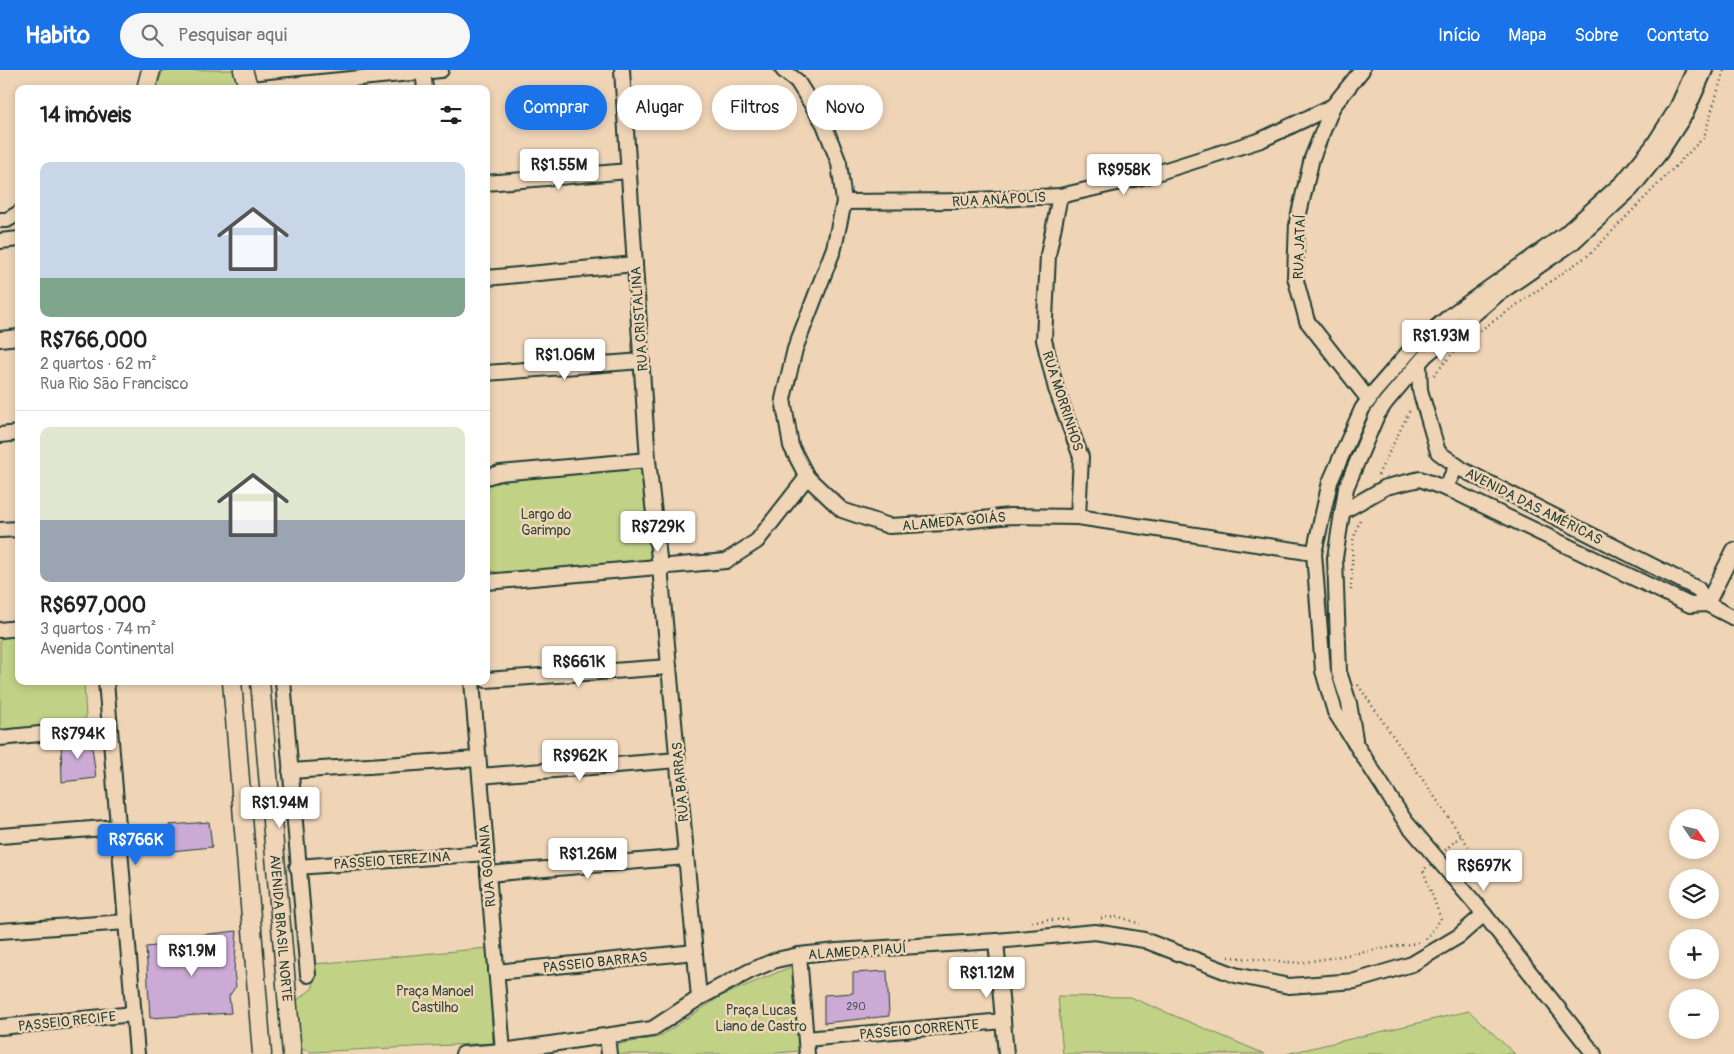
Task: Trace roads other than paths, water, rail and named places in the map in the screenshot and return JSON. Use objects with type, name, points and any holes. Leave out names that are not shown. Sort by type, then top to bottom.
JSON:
[{"type":"main road","points":[[147,85],[151,70]]},
{"type":"main road","points":[[243,70],[248,85]]},
{"type":"main road","name":"AVENIDA BRASIL NORTE","points":[[232,685],[262,1054]]},
{"type":"main road","name":"AVENIDA BRASIL NORTE","points":[[260,685],[292,1054]]},
{"type":"street","points":[[290,85],[441,70]]},
{"type":"street","name":"RUA CRISTALINA","points":[[622,70],[648,460],[660,567]]},
{"type":"street","name":"ALAMEDA GOIÁS","points":[[783,70],[797,81],[824,124],[840,163],[844,202],[834,248],[795,349],[783,399],[792,446],[807,477],[842,510],[889,526],[945,524],[1010,516],[1078,517],[1314,552]]},
{"type":"street","name":"RUA ANÁPOLIS","points":[[844,202],[953,201],[1060,196],[1147,176],[1251,143],[1333,106],[1362,70]]},
{"type":"street","points":[[1594,1054],[1484,914],[1405,822],[1356,742],[1335,712],[1323,671],[1314,552],[1330,482],[1369,400],[1413,347],[1451,315],[1565,234],[1623,182],[1652,147],[1677,108],[1694,70]]},
{"type":"street","points":[[1356,742],[1349,703],[1338,672],[1334,558],[1346,488],[1377,415],[1419,364],[1498,294],[1572,243],[1631,189],[1660,153],[1686,113],[1705,70]]},
{"type":"street","points":[[423,72],[424,85]]},
{"type":"street","name":"RUA JATAÍ","points":[[1333,106],[1312,158],[1297,222],[1295,277],[1307,321],[1369,400]]},
{"type":"street","points":[[490,183],[628,171]]},
{"type":"street","name":"RUA MORRINHOS","points":[[1060,196],[1048,255],[1044,340],[1056,389],[1081,457],[1078,517]]},
{"type":"street","points":[[0,220],[7,220],[15,215]]},
{"type":"street","points":[[0,241],[15,239]]},
{"type":"street","points":[[490,278],[635,264]]},
{"type":"street","points":[[0,339],[15,337]]},
{"type":"street","points":[[490,373],[642,361]]},
{"type":"street","name":"AVENIDA DAS AMÉRICAS","points":[[1419,364],[1420,390],[1438,452],[1457,466],[1698,589],[1707,604]]},
{"type":"street","points":[[0,435],[15,433]]},
{"type":"street","points":[[490,476],[500,473],[648,460]]},
{"type":"street","points":[[1445,488],[1457,466]]},
{"type":"street","points":[[490,582],[726,561],[757,542],[807,477]]},
{"type":"street","name":"AVENIDA DAS AMÉRICAS","points":[[1342,512],[1386,487],[1420,478],[1445,488],[1690,605],[1707,604],[1734,618]]},
{"type":"street","points":[[0,530],[15,529]]},
{"type":"street","points":[[1707,604],[1734,550]]},
{"type":"street","name":"RUA BARRAS","points":[[660,567],[699,998]]},
{"type":"street","points":[[0,630],[15,628]]},
{"type":"street","points":[[490,680],[669,667]]},
{"type":"street","points":[[106,685],[137,1054]]},
{"type":"street","points":[[283,685],[297,868],[308,975]]},
{"type":"street","name":"RUA GOIÂNIA","points":[[472,685],[502,1051]]},
{"type":"street","points":[[0,738],[109,727]]},
{"type":"street","points":[[290,771],[478,759]]},
{"type":"street","points":[[480,776],[678,760]]},
{"type":"street","points":[[0,836],[118,827]]},
{"type":"street","name":"PASSEIO TEREZINA","points":[[297,868],[486,853]]},
{"type":"street","points":[[488,874],[686,857]]},
{"type":"street","name":"ALAMEDA PIAUÍ","points":[[463,1054],[502,1051],[652,1029],[699,998],[750,971],[776,960],[800,955],[1094,932],[1144,940],[1235,975],[1289,986],[1355,981],[1412,964],[1459,936],[1484,914]]},
{"type":"street","points":[[0,931],[126,922]]},
{"type":"street","points":[[996,941],[1006,1054]]},
{"type":"street","name":"PASSEIO BARRAS","points":[[496,972],[695,952]]},
{"type":"street","points":[[800,955],[807,1054]]},
{"type":"street","name":"PASSEIO RECIFE","points":[[0,1027],[134,1014]]},
{"type":"street","name":"PASSEIO CORRENTE","points":[[806,1039],[1003,1021]]},
{"type":"street","points":[[607,1036],[609,1054]]},
{"type":"park label","name":"Largo do Garimpo","points":[[546,522]]},
{"type":"park label","name":"Praça Manoel Castilho","points":[[435,1000]]},
{"type":"park label","name":"Praça Lucas Liano de Castro","points":[[761,1018]]}]
